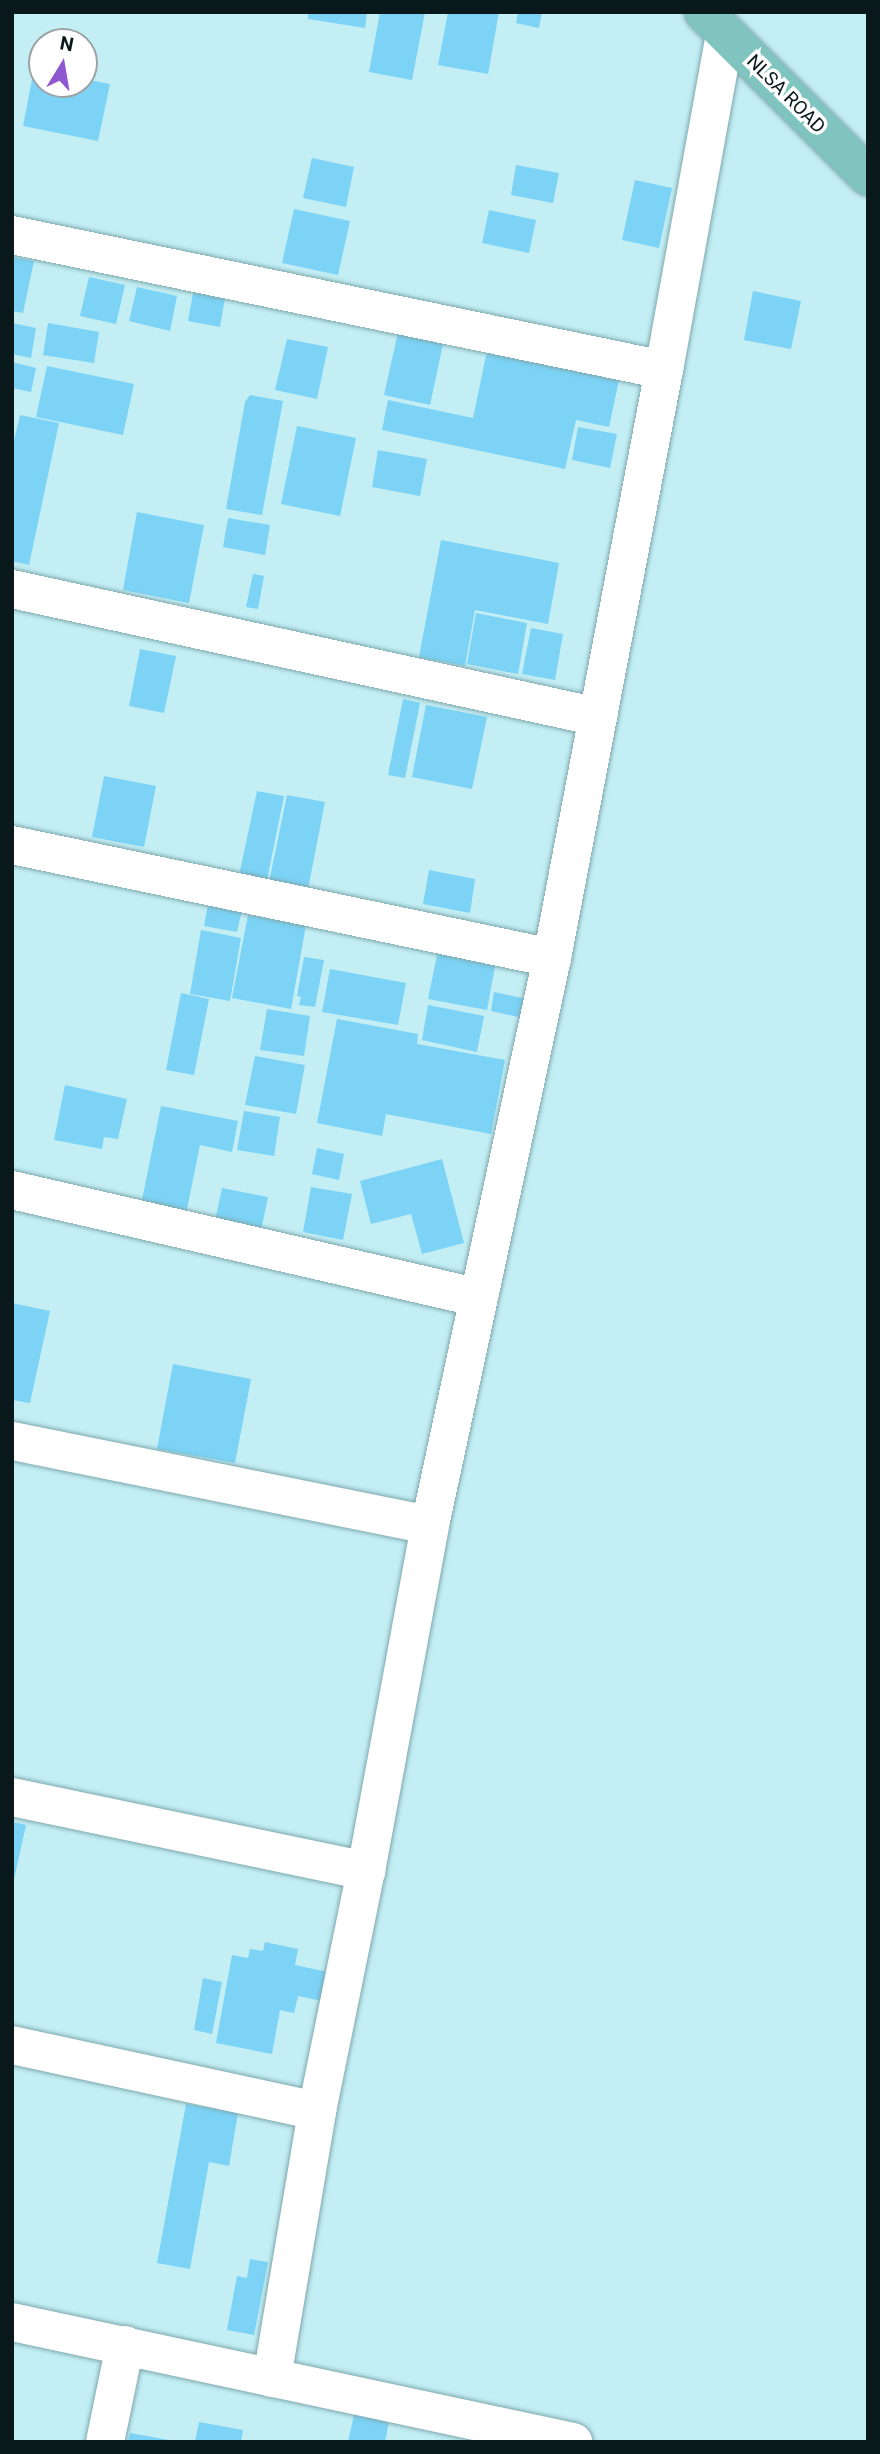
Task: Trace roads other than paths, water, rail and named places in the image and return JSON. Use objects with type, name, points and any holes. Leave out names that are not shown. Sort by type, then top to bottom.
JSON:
[{"type":"main road","name":"NLSA ROAD","points":[[715,23],[868,176]]},
{"type":"street","points":[[272,2378],[317,2111],[366,1871],[430,1525],[552,958],[664,370],[715,23]]},
{"type":"street","points":[[12,235],[664,370]]},
{"type":"street","points":[[12,589],[598,717]]},
{"type":"street","points":[[12,845],[552,958]]},
{"type":"street","points":[[12,1190],[477,1297]]},
{"type":"street","points":[[12,1441],[430,1525]]},
{"type":"street","points":[[12,1797],[366,1871]]},
{"type":"street","points":[[12,2045],[317,2111]]},
{"type":"street","points":[[12,2322],[272,2378],[424,2426],[573,2442]]},
{"type":"street","points":[[104,2442],[125,2345]]}]
